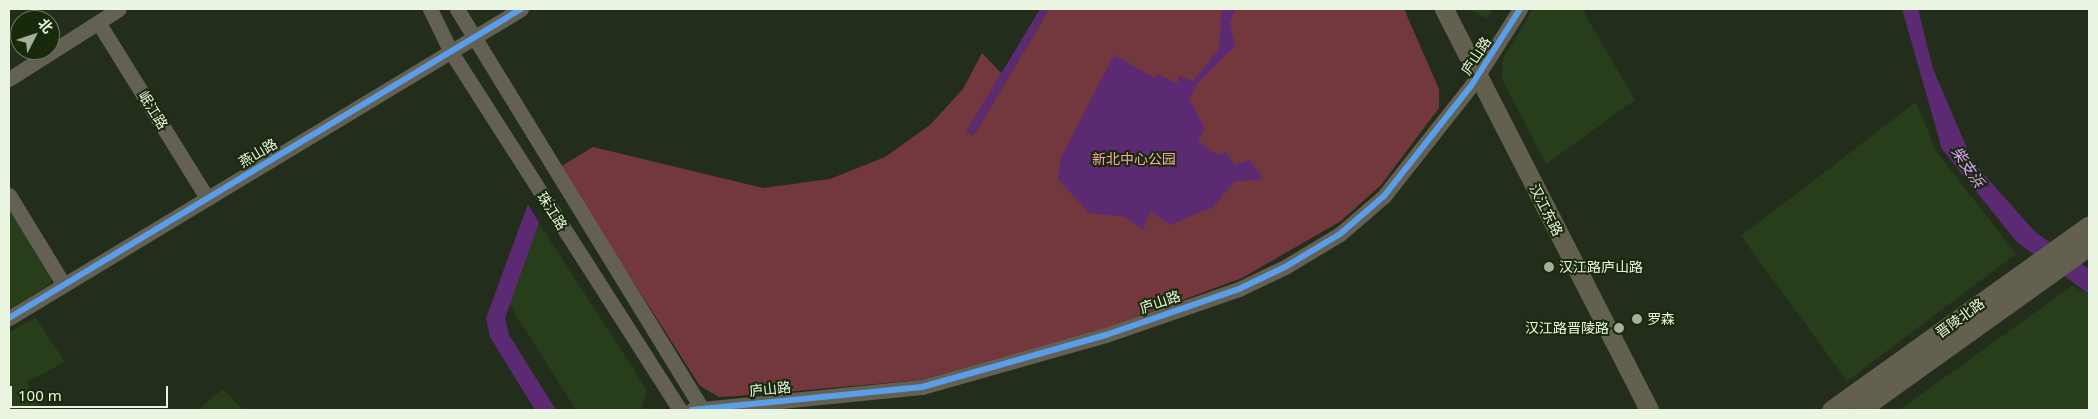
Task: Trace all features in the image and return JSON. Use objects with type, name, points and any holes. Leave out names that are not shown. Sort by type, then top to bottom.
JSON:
[{"type":"main road","name":"汉江东路","points":[[1432,9],[1475,80],[1650,410]]},
{"type":"main road","name":"汉江东路","points":[[1444,9],[1475,80],[1636,410]]},
{"type":"main road","name":"晋陵北路","points":[[1831,410],[2089,225]]},
{"type":"main road","name":"晋陵北路","points":[[1860,410],[2084,250]]},
{"type":"street","points":[[9,79],[118,9]]},
{"type":"street","name":"珠江路","points":[[430,9],[451,52],[680,410]]},
{"type":"street","name":"珠江路","points":[[457,9],[472,38],[699,410]]},
{"type":"street","name":"燕山路","points":[[9,318],[521,9]]},
{"type":"street","name":"庐山路","points":[[699,410],[922,387],[1033,357],[1239,288],[1340,234],[1384,196],[1475,80],[1520,9]]},
{"type":"street","name":"岷江路","points":[[98,22],[207,198]]},
{"type":"street","points":[[9,196],[64,285]]},
{"type":"shaded area","points":[[1468,9],[1493,9],[1487,19]]},
{"type":"shaded area","points":[[1533,9],[1582,9],[1635,100],[1546,164],[1502,79],[1503,58]]},
{"type":"shaded area","points":[[1916,102],[1936,151],[2016,254],[1847,381],[1741,236]]},
{"type":"shaded area","points":[[9,200],[53,271],[50,284],[9,309]]},
{"type":"shaded area","points":[[539,223],[647,390],[641,410],[576,410],[509,304]]},
{"type":"shaded area","points":[[2072,286],[2089,294],[2089,410],[1899,410]]},
{"type":"shaded area","points":[[35,317],[65,362],[27,382],[39,405],[30,410],[9,410],[9,333]]},
{"type":"shaded area","points":[[223,389],[243,410],[198,410]]},
{"type":"green space","name":"新北中心公园","points":[[1049,9],[1404,9],[1439,89],[1439,108],[1381,185],[1341,221],[1242,278],[1110,327],[920,380],[738,396],[719,397],[700,386],[560,167],[593,147],[763,188],[830,179],[885,157],[930,125],[963,89],[982,53],[1002,74],[967,132],[973,136]]},
{"type":"water","points":[[1040,9],[1049,9],[973,136],[966,132]]},
{"type":"water","points":[[1222,9],[1235,9],[1230,24],[1235,46],[1197,84],[1189,99],[1205,128],[1198,141],[1218,155],[1226,152],[1235,165],[1249,160],[1261,175],[1260,180],[1235,181],[1213,207],[1170,225],[1150,211],[1143,230],[1125,217],[1089,213],[1058,179],[1061,157],[1114,55],[1155,78],[1157,74],[1177,83],[1179,76],[1193,81],[1219,49]]},
{"type":"water","name":"柴支浜","points":[[1902,9],[1918,9],[1933,69],[1973,162],[2035,232],[2089,269],[2089,294],[2017,242],[1942,149]]},
{"type":"water","points":[[528,204],[539,223],[505,318],[509,335],[556,410],[535,410],[490,337],[486,318]]},
{"type":"cycle path","points":[[9,318],[521,9]]},
{"type":"cycle path","points":[[692,410],[922,387],[1106,335],[1239,289],[1285,267],[1340,234],[1384,196],[1471,86],[1520,9]]},
{"type":"place","name":"汉江路庐山路","points":[[1549,267]]},
{"type":"place","name":"罗森","points":[[1637,319]]},
{"type":"place","name":"汉江路晋陵路","points":[[1619,328]]}]
